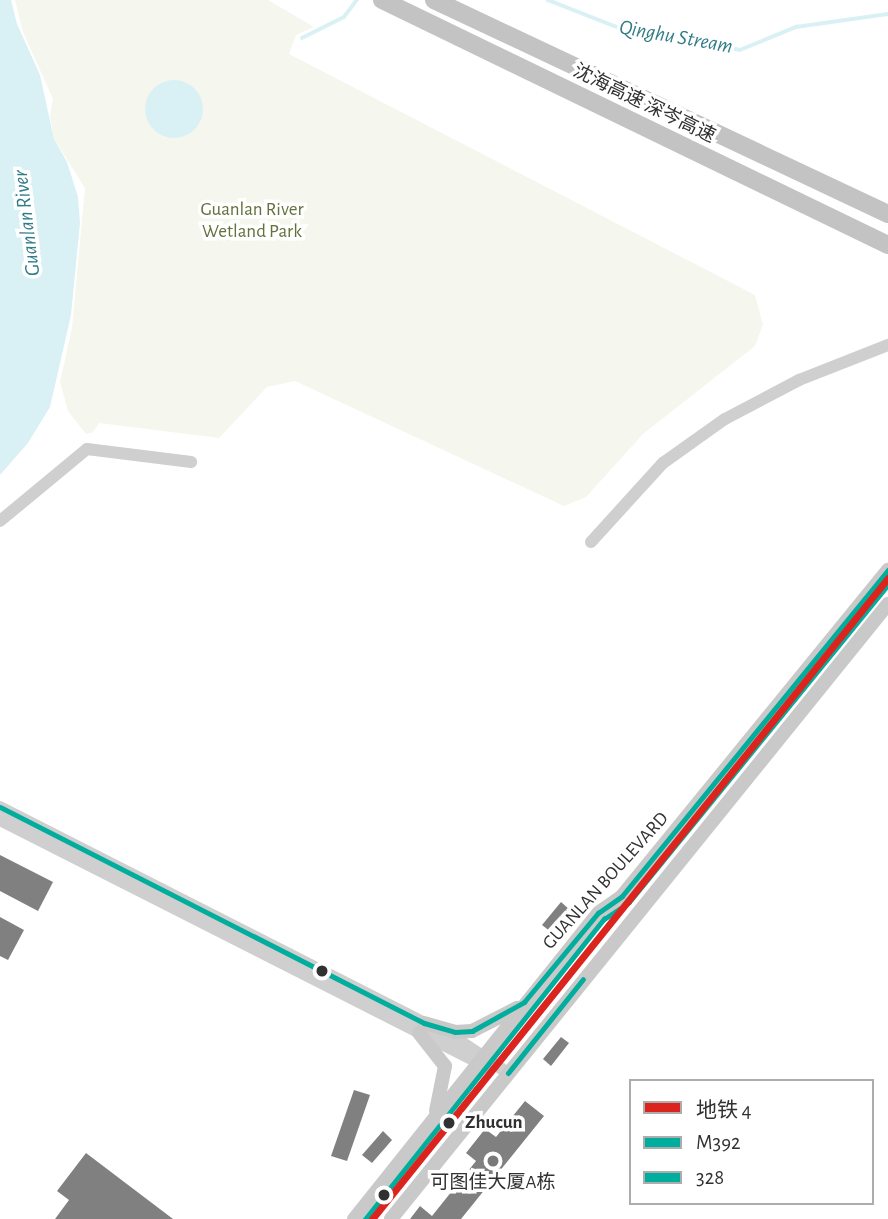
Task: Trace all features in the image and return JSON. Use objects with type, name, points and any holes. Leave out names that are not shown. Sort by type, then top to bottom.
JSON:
[{"type":"highway","name":"沈海高速 深岑高速","points":[[382,0],[888,245]]},
{"type":"highway","name":"沈海高速 深岑高速","points":[[434,0],[888,214]]},
{"type":"main road","points":[[590,542],[663,463],[702,434],[778,390],[888,345]]},
{"type":"main road","points":[[0,522],[87,449],[191,462]]},
{"type":"main road","name":"GUANLAN BOULEVARD","points":[[354,1219],[598,913],[630,887],[888,570]]},
{"type":"main road","name":"GUANLAN BOULEVARD","points":[[391,1219],[888,604]]},
{"type":"main road","points":[[0,807],[508,1073]]},
{"type":"main road","points":[[0,820],[421,1028],[455,1032],[478,1029],[506,1016],[534,993]]},
{"type":"main road","points":[[421,1028],[440,1054],[446,1073],[426,1130]]},
{"type":"green space","name":"Guanlan River Wetland Park","points":[[15,0],[268,0],[314,27],[296,35],[289,54],[755,295],[763,325],[755,346],[643,434],[586,497],[564,506],[295,381],[267,387],[219,438],[99,423],[93,432],[86,434],[68,411],[60,382],[72,328],[85,188],[54,139],[50,116],[53,99],[23,32]]},
{"type":"water","name":"Guanlan River","points":[[0,0],[11,0],[17,24],[40,75],[54,139],[67,162],[78,197],[80,223],[71,315],[50,407],[28,443],[0,475]]},
{"type":"water","points":[[174,80],[185,82],[198,93],[203,109],[201,120],[190,133],[174,138],[163,136],[150,125],[145,109],[147,98],[158,85]]},
{"type":"building","points":[[0,855],[53,882],[38,911],[0,891]]},
{"type":"building","points":[[561,902],[570,910],[551,932],[542,925]]},
{"type":"building","points":[[0,917],[24,930],[8,960],[0,956]]},
{"type":"building","points":[[561,1037],[569,1043],[551,1066],[543,1059]]},
{"type":"building","points":[[354,1090],[370,1095],[347,1161],[331,1156]]},
{"type":"building","name":"可图佳大厦A栋","points":[[525,1101],[544,1116],[461,1219],[410,1219],[420,1206],[432,1216],[476,1161],[466,1153],[485,1129],[496,1137]]},
{"type":"building","points":[[383,1131],[392,1140],[372,1163],[362,1155]]},
{"type":"building","points":[[86,1153],[173,1219],[55,1219],[69,1200],[57,1191]]},
{"type":"waterway","name":"Qinghu Stream","points":[[302,38],[344,17],[357,0]]},
{"type":"waterway","name":"Qinghu Stream","points":[[548,0],[632,33],[689,38],[740,50],[796,27],[888,14]]},
{"type":"metro line","name":"4","points":[[372,1219],[888,578]]},
{"type":"transit line","name":"M392","points":[[0,807],[424,1023],[455,1032],[472,1031],[524,1002],[598,913],[622,896],[888,570]]},
{"type":"transit line","name":"328","points":[[365,1219],[604,919],[629,902],[888,584]]},
{"type":"transit line","name":"M392","points":[[508,1073],[583,979]]},
{"type":"place","name":"Zhucun","points":[[449,1123]]},
{"type":"place","name":"可图佳大厦A栋","points":[[493,1161]]}]
